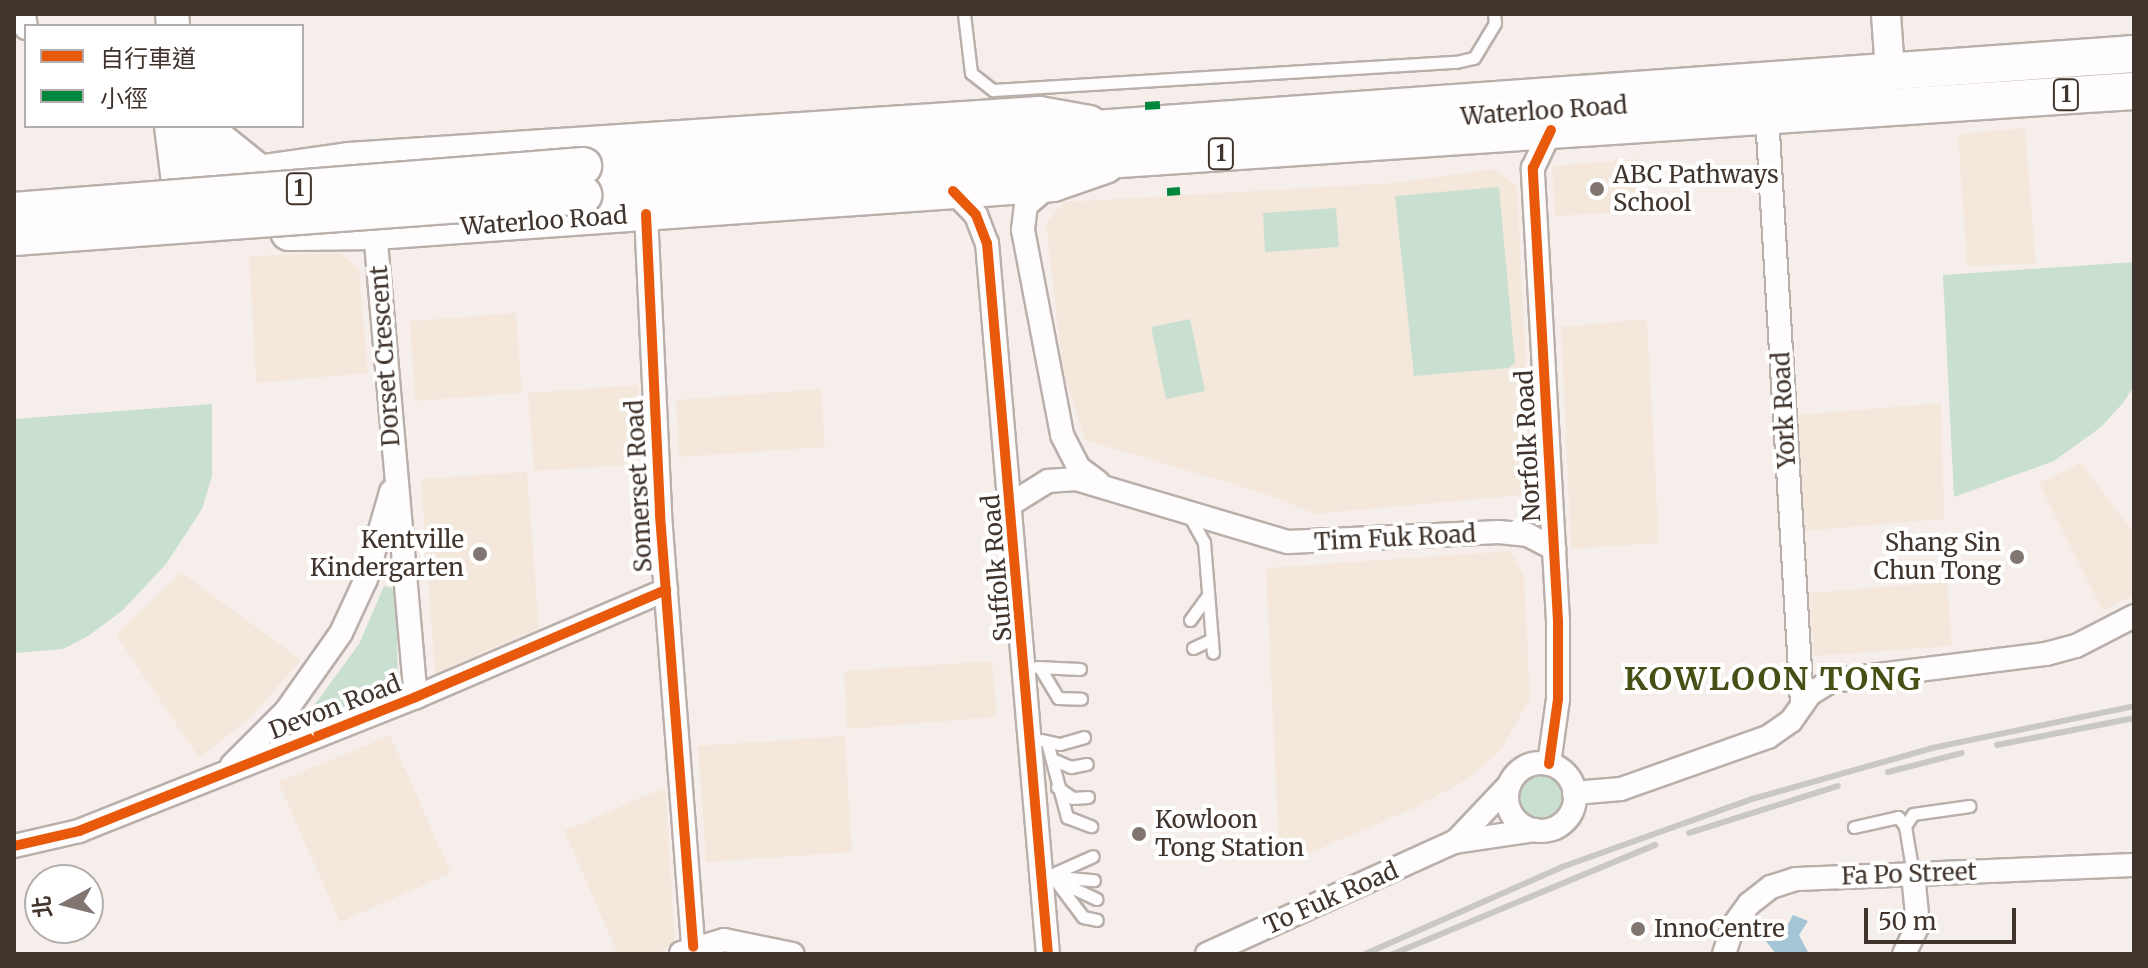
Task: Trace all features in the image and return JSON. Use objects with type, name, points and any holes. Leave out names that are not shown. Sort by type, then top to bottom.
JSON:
[{"type":"main road","name":"Waterloo Road","points":[[14,237],[1024,138],[1102,127],[2134,54]]},
{"type":"main road","points":[[1890,71],[1903,90],[1922,104]]},
{"type":"main road","name":"Waterloo Road","points":[[14,211],[583,181],[1118,161],[2134,91]]},
{"type":"main road","name":"Waterloo Road","points":[[14,197],[239,179],[256,171],[349,161],[1039,115],[1102,127]]},
{"type":"main road","points":[[193,128],[199,146],[191,183],[197,235]]},
{"type":"main road","points":[[194,128],[256,171]]},
{"type":"main road","points":[[349,161],[329,189],[329,203],[363,231]]},
{"type":"main road","name":"Waterloo Road","points":[[14,251],[197,235],[363,231],[646,214],[1053,183],[1118,161]]},
{"type":"street","points":[[1886,14],[1890,71]]},
{"type":"street","name":"York Road","points":[[1767,116],[1802,704]]},
{"type":"street","name":"Norfolk Road","points":[[1549,764],[1558,699],[1554,549],[1533,168],[1551,130]]},
{"type":"street","name":"Tim Fuk Road","points":[[1053,183],[1026,205],[1023,230],[1062,435],[1078,467],[1098,482]]},
{"type":"street","name":"Suffolk Road","points":[[953,191],[976,215],[987,243],[1011,504],[1039,739],[1048,954]]},
{"type":"street","name":"Somerset Road","points":[[646,214],[687,951]]},
{"type":"street","name":"Dorset Crescent","points":[[363,231],[395,480],[416,697]]},
{"type":"street","name":"Dorset Crescent","points":[[226,771],[286,711],[341,633],[366,579],[395,480]]},
{"type":"street","name":"Tim Fuk Road","points":[[1011,504],[1048,481],[1098,482],[1298,543],[1499,532],[1528,535],[1554,549]]},
{"type":"street","name":"Devon Road","points":[[14,846],[79,831],[416,697],[666,590]]},
{"type":"street","points":[[1549,764],[1566,775],[1574,793],[1613,791],[1768,737],[1791,721],[1802,704],[1831,681],[2046,654],[2076,646],[2134,616]]},
{"type":"street","points":[[1558,699],[1573,768],[1593,786],[1613,791]]},
{"type":"street","name":"To Fuk Road","points":[[1454,842],[1529,765],[1549,764]]},
{"type":"street","points":[[1509,785],[1512,814],[1535,830]]},
{"type":"street","name":"To Fuk Road","points":[[1207,954],[1454,842],[1535,830],[1564,821],[1574,793]]},
{"type":"street","name":"Fa Po Street","points":[[1724,954],[1740,914],[1759,894],[1782,882],[2134,865]]},
{"type":"street","points":[[1904,954],[1918,925],[1913,874]]},
{"type":"street","points":[[687,951],[724,940],[793,954]]},
{"type":"lane","points":[[964,14],[971,73],[993,90],[1456,62],[1474,58],[1495,23],[1494,14]]},
{"type":"lane","points":[[1173,505],[1200,532],[1209,593],[1213,653]]},
{"type":"lane","points":[[1190,620],[1200,613],[1209,593]]},
{"type":"lane","points":[[1193,648],[1212,639]]},
{"type":"lane","points":[[1032,663],[1080,669]]},
{"type":"lane","points":[[1032,663],[1058,698],[1081,699]]},
{"type":"lane","points":[[1039,739],[1084,737]]},
{"type":"lane","points":[[1039,739],[1052,759],[1067,817],[1091,826]]},
{"type":"lane","points":[[1052,759],[1071,767],[1087,764]]},
{"type":"lane","points":[[1057,787],[1073,798],[1088,797]]},
{"type":"lane","points":[[1905,826],[1913,814],[1969,806]]},
{"type":"lane","points":[[1854,827],[1898,817],[1905,826],[1913,874]]},
{"type":"lane","points":[[1047,877],[1093,856]]},
{"type":"lane","points":[[1047,877],[1094,880]]},
{"type":"lane","points":[[1047,877],[1096,899]]},
{"type":"lane","points":[[1047,877],[1083,917],[1097,920]]},
{"type":"shaded area","points":[[2025,128],[2036,264],[1967,266],[1958,134]]},
{"type":"shaded area","name":"ABC Pathways School","points":[[1639,159],[1641,211],[1555,216],[1552,166]]},
{"type":"shaded area","points":[[1495,169],[1517,187],[1533,494],[1315,514],[1269,495],[1085,440],[1063,371],[1046,224],[1064,202],[1393,183]]},
{"type":"shaded area","points":[[340,253],[359,269],[368,373],[256,383],[249,256]]},
{"type":"shaded area","points":[[516,313],[522,393],[415,401],[410,321]]},
{"type":"shaded area","points":[[1647,319],[1659,543],[1571,549],[1561,327]]},
{"type":"shaded area","points":[[638,385],[643,464],[534,471],[528,393]]},
{"type":"shaded area","points":[[821,389],[825,447],[679,457],[676,400]]},
{"type":"shaded area","points":[[1941,403],[1944,519],[1804,531],[1798,415]]},
{"type":"shaded area","points":[[2081,463],[2134,533],[2134,594],[2103,611],[2039,483]]},
{"type":"shaded area","name":"Kentville Kindergarten","points":[[527,472],[539,628],[435,674],[421,479]]},
{"type":"shaded area","points":[[1510,551],[1524,575],[1530,698],[1501,750],[1466,780],[1416,807],[1303,856],[1279,850],[1266,568]]},
{"type":"shaded area","points":[[181,572],[301,660],[249,719],[199,758],[116,635]]},
{"type":"shaded area","points":[[1947,582],[1952,646],[1814,656],[1808,593]]},
{"type":"shaded area","points":[[992,661],[997,717],[847,729],[844,671]]},
{"type":"shaded area","points":[[390,735],[451,873],[340,922],[278,782]]},
{"type":"shaded area","points":[[845,736],[852,852],[706,862],[698,746]]},
{"type":"shaded area","points":[[665,787],[675,941],[658,954],[618,954],[564,831]]},
{"type":"green space","points":[[1821,58],[1821,62],[1582,77],[1582,73]]},
{"type":"green space","points":[[1499,187],[1515,363],[1508,368],[1414,376],[1395,196]]},
{"type":"green space","points":[[1336,208],[1339,247],[1265,252],[1263,213]]},
{"type":"green space","points":[[2134,262],[2134,386],[2123,403],[2101,427],[2054,461],[1954,497],[1943,275]]},
{"type":"green space","points":[[1190,319],[1205,391],[1166,399],[1151,327]]},
{"type":"green space","points":[[212,404],[212,476],[202,509],[166,564],[123,610],[88,636],[63,649],[14,653],[14,419]]},
{"type":"green space","points":[[384,586],[396,589],[398,687],[317,717],[315,704],[359,644]]},
{"type":"green space","points":[[1531,774],[1551,774],[1565,788],[1565,808],[1551,822],[1531,822],[1517,808],[1517,788]]},
{"type":"water","points":[[1793,915],[1808,921],[1799,935],[1809,954],[1776,954],[1762,936],[1767,931],[1784,932]]},
{"type":"railway","points":[[1365,954],[1562,867],[1752,799],[1932,748],[2134,706]]},
{"type":"railway","points":[[1997,745],[2134,718]]},
{"type":"railway","points":[[1888,772],[1962,753]]},
{"type":"railway","points":[[1689,833],[1838,786]]},
{"type":"railway","points":[[1393,954],[1655,845]]},
{"type":"marked path","points":[[1145,106],[1160,105]]},
{"type":"marked path","points":[[1167,192],[1180,191]]},
{"type":"cycle path","points":[[1549,764],[1558,699],[1558,621],[1533,168],[1551,130]]},
{"type":"cycle path","points":[[953,191],[976,215],[987,243],[1048,954]]},
{"type":"cycle path","points":[[646,214],[660,515],[693,947]]},
{"type":"cycle path","points":[[14,846],[79,831],[416,697],[666,590]]},
{"type":"place","name":"ABC Pathways School","points":[[1597,189]]},
{"type":"place","name":"Kentville Kindergarten","points":[[480,554]]},
{"type":"place","name":"Shang Sin Chun Tong","points":[[2017,557]]},
{"type":"place","name":"Kowloon Tong Station","points":[[1139,834]]},
{"type":"place","name":"InnoCentre","points":[[1638,929]]},
{"type":"district","name":"KOWLOON TONG","points":[[1773,679]]}]
